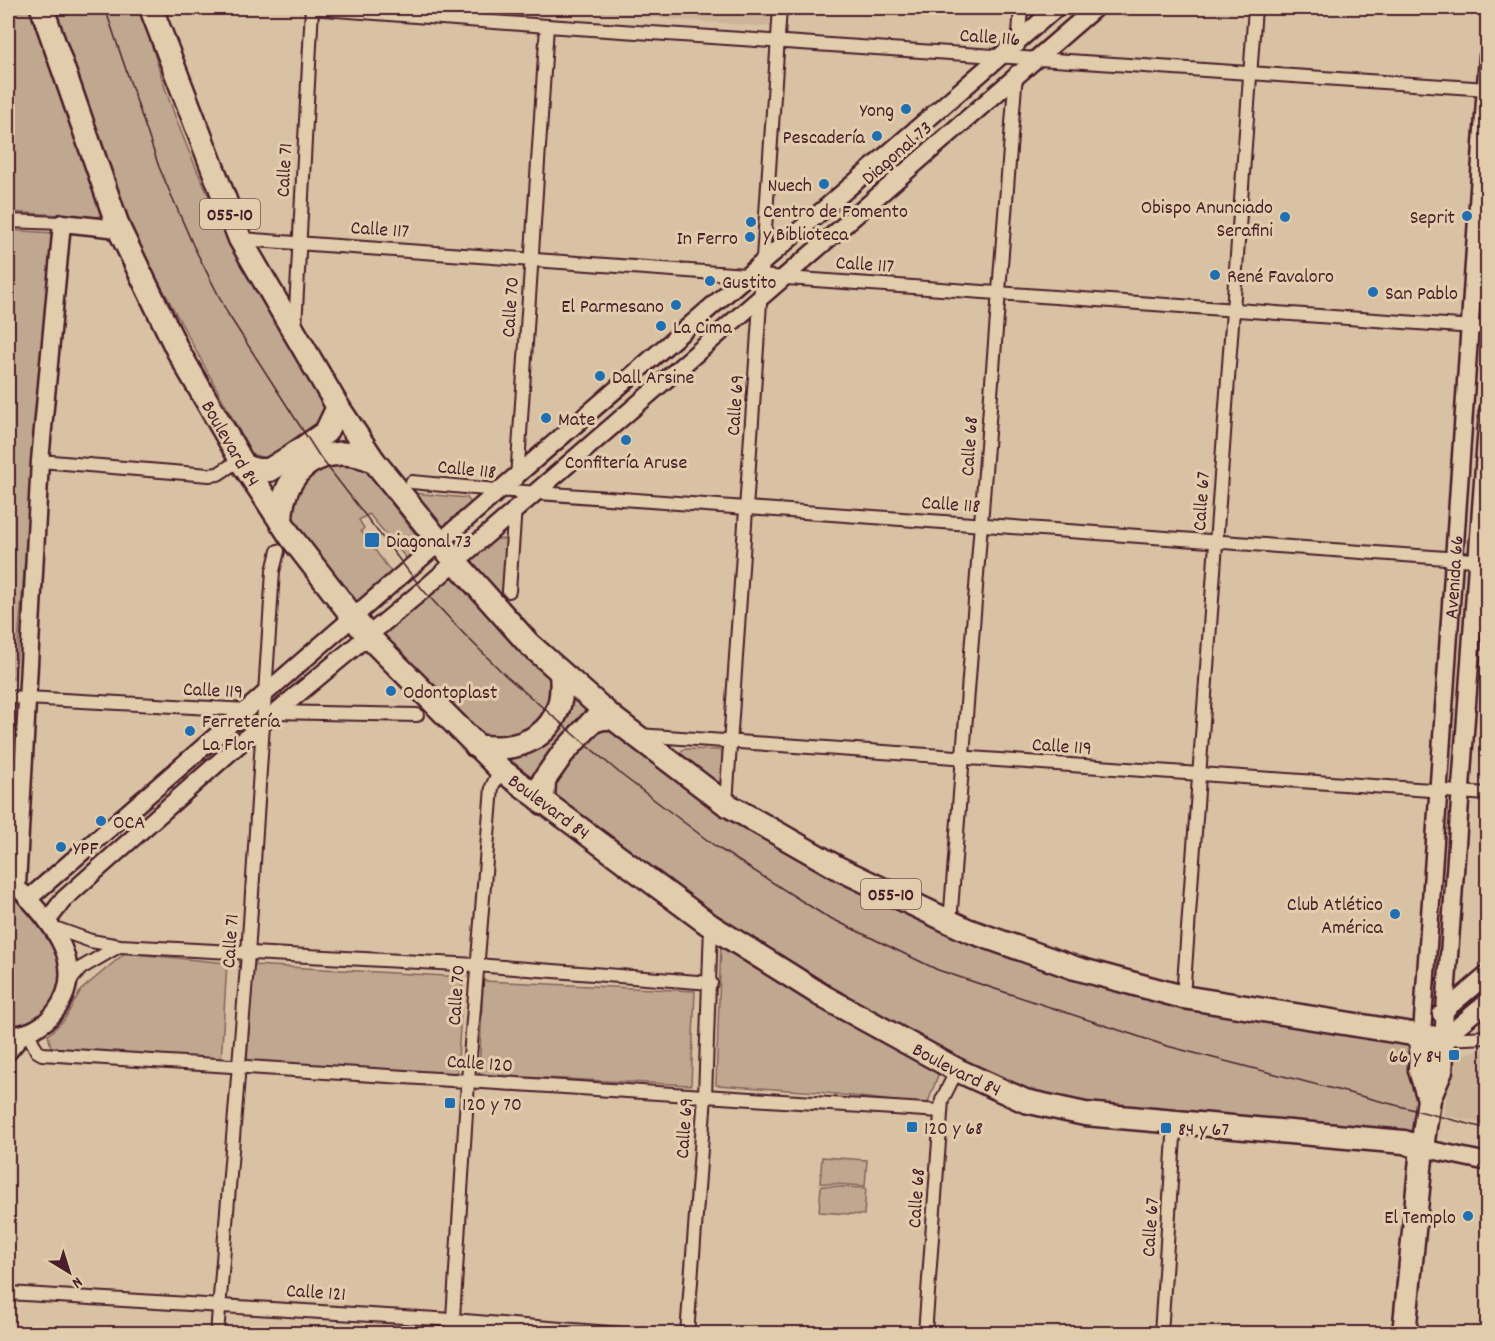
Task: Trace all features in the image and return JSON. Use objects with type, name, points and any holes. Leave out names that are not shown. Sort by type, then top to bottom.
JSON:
[{"type":"highway","name":"Boulevard 84","points":[[42,8],[119,230],[178,351],[243,463],[281,522],[366,635],[500,769],[711,926],[826,998],[957,1070],[1025,1101],[1085,1114],[1404,1142],[1422,1148]]},
{"type":"highway","name":"055-10","points":[[151,8],[240,239],[338,407],[374,461],[455,561],[528,643],[612,718],[726,804],[840,868],[950,923],[1075,968],[1183,997],[1432,1036]]},
{"type":"highway","points":[[243,463],[257,470],[269,470],[326,432],[338,407]]},
{"type":"highway","points":[[281,522],[281,508],[286,490],[297,473],[307,464],[320,457],[340,453],[352,453],[374,461]]},
{"type":"highway","points":[[476,746],[514,748],[542,733],[554,718],[560,702],[561,674]]},
{"type":"highway","points":[[543,803],[544,780],[564,753],[593,721],[612,718]]},
{"type":"highway","name":"Avenida 66","points":[[1404,1334],[1429,1099],[1420,1070],[1432,1036]]},
{"type":"main road","name":"Diagonal 73","points":[[17,887],[243,710],[517,472],[757,271],[1012,51],[1056,8]]},
{"type":"main road","name":"Diagonal 73","points":[[50,924],[64,899],[267,715],[455,561],[521,498],[761,297],[1095,8]]},
{"type":"main road","name":"Avenida 66","points":[[1432,1036],[1439,791],[1468,327],[1488,56]]},
{"type":"main road","points":[[8,1052],[19,1034],[52,1016],[63,1002],[70,981],[67,957],[50,924],[17,887],[40,461],[62,223],[119,230]]},
{"type":"main road","name":"Avenida 66","points":[[1446,1010],[1461,792],[1483,561],[1488,411]]},
{"type":"main road","points":[[1432,1036],[1446,1010],[1488,974]]},
{"type":"main road","points":[[1432,1036],[1488,1001]]},
{"type":"main road","points":[[1422,1148],[1488,1162]]},
{"type":"street","name":"Calle 116","points":[[311,8],[777,41],[1012,51],[1036,58],[1486,89]]},
{"type":"street","name":"Calle 71","points":[[294,335],[311,8]]},
{"type":"street","name":"Calle 69","points":[[726,804],[761,297],[757,271],[780,8]]},
{"type":"street","name":"Calle 68","points":[[950,923],[1015,76],[1012,51],[1021,8]]},
{"type":"street","name":"Calle 67","points":[[1183,997],[1255,8]]},
{"type":"street","name":"Calle 70","points":[[509,591],[521,498],[517,472],[547,26]]},
{"type":"street","points":[[8,221],[62,223]]},
{"type":"street","name":"Calle 117","points":[[240,239],[532,260],[757,271],[783,278],[1488,328]]},
{"type":"street","points":[[40,461],[208,475],[218,474],[243,463]]},
{"type":"street","name":"Calle 118","points":[[412,482],[496,490],[521,498],[747,508],[1483,561]]},
{"type":"street","name":"Calle 71","points":[[217,1334],[267,715],[265,691],[273,571],[278,551]]},
{"type":"street","name":"Calle 119","points":[[8,697],[243,710],[267,715],[417,715]]},
{"type":"street","name":"Calle 119","points":[[634,734],[1488,794]]},
{"type":"street","name":"Calle 70","points":[[452,1334],[468,1081],[492,787],[500,769]]},
{"type":"street","points":[[50,924],[91,941],[120,946],[477,965],[711,983]]},
{"type":"street","name":"Calle 69","points":[[687,1334],[705,1096],[711,983],[711,926]]},
{"type":"street","points":[[70,981],[81,968],[100,955],[120,946]]},
{"type":"street","name":"Calle 120","points":[[19,1034],[42,1054],[941,1111]]},
{"type":"street","points":[[1432,1036],[1488,1037]]},
{"type":"street","name":"Calle 68","points":[[925,1334],[941,1111],[945,1089],[957,1070]]},
{"type":"street","name":"Calle 67","points":[[1161,1334],[1175,1122]]},
{"type":"street","name":"Calle 121","points":[[8,1293],[453,1320],[622,1334]]},
{"type":"shaded area","points":[[8,8],[37,8],[105,211],[98,217],[8,212]]},
{"type":"shaded area","points":[[54,8],[143,8],[168,97],[218,215],[254,284],[329,407],[325,423],[269,460],[252,454],[133,234],[89,122]]},
{"type":"shaded area","points":[[529,8],[772,8],[771,27]]},
{"type":"shaded area","points":[[8,230],[53,233],[15,679],[8,678]]},
{"type":"shaded area","points":[[351,462],[367,472],[424,545],[407,559],[369,514],[359,520],[364,528],[361,531],[392,573],[352,606],[293,522],[291,501],[302,477],[318,466]]},
{"type":"shaded area","points":[[413,493],[467,498],[471,503],[469,509],[450,527],[438,528]]},
{"type":"shaded area","points":[[490,539],[506,539],[504,591],[507,604],[473,567],[473,555]]},
{"type":"shaded area","points":[[452,575],[551,672],[555,695],[536,728],[496,740],[483,734],[380,638]]},
{"type":"shaded area","points":[[571,692],[594,712],[538,782],[507,757]]},
{"type":"shaded area","points":[[8,700],[15,700],[12,870],[8,867]]},
{"type":"shaded area","points":[[608,725],[949,932],[1411,1044],[1419,1101],[1415,1134],[1085,1104],[1026,1092],[945,1051],[831,988],[700,906],[551,796],[547,780],[571,748]]},
{"type":"shaded area","points":[[684,749],[719,750],[726,758],[723,790],[677,755]]},
{"type":"shaded area","points":[[8,890],[44,930],[57,955],[61,980],[53,1002],[45,1013],[28,1024],[8,1027]]},
{"type":"shaded area","points":[[721,942],[941,1067],[927,1105],[818,1092],[716,1085]]},
{"type":"shaded area","points":[[125,953],[227,963],[221,1062],[51,1047],[48,1035],[64,1020],[81,990]]},
{"type":"shaded area","points":[[253,965],[463,977],[457,1077],[247,1064]]},
{"type":"shaded area","points":[[483,981],[695,991],[691,1085],[479,1075]]},
{"type":"shaded area","points":[[1487,1047],[1487,1124],[1443,1115],[1455,1057]]},
{"type":"shaded area","points":[[822,1157],[867,1160],[865,1186],[820,1183]]},
{"type":"shaded area","points":[[821,1186],[866,1188],[864,1215],[819,1212]]},
{"type":"tram line","points":[[105,8],[159,167],[193,245],[228,314],[320,457],[423,590],[464,634],[506,676],[623,776],[715,846],[824,915],[938,970],[1167,1046],[1488,1129]]},
{"type":"place","name":"Yong","points":[[906,109]]},
{"type":"place","name":"Pescadería","points":[[877,136]]},
{"type":"place","name":"Nuech","points":[[824,184]]},
{"type":"place","name":"Seprit","points":[[1467,216]]},
{"type":"place","name":"Obispo Anunciado Serafini","points":[[1285,217]]},
{"type":"place","name":"Centro de Fomento y Biblioteca","points":[[751,222]]},
{"type":"place","name":"In Ferro","points":[[750,237]]},
{"type":"place","name":"René Favaloro","points":[[1215,275]]},
{"type":"place","name":"Gustito","points":[[710,281]]},
{"type":"place","name":"San Pablo","points":[[1373,292]]},
{"type":"place","name":"El Parmesano","points":[[676,305]]},
{"type":"place","name":"La Cima","points":[[661,326]]},
{"type":"place","name":"Dall Arsine","points":[[600,376]]},
{"type":"place","name":"Mate","points":[[546,418]]},
{"type":"place","name":"Confitería Aruse","points":[[626,440]]},
{"type":"place","name":"Diagonal 73","points":[[372,540]]},
{"type":"place","name":"Odontoplast","points":[[391,691]]},
{"type":"place","name":"Ferretería La Flor","points":[[190,731]]},
{"type":"place","name":"OCA","points":[[101,821]]},
{"type":"place","name":"YPF","points":[[61,847]]},
{"type":"place","name":"Club Atlético América","points":[[1395,914]]},
{"type":"place","name":"66 y 84","points":[[1454,1055]]},
{"type":"place","name":"120 y 70","points":[[450,1103]]},
{"type":"place","name":"120 y 68","points":[[912,1127]]},
{"type":"place","name":"84 y 67","points":[[1166,1128]]},
{"type":"place","name":"El Templo","points":[[1468,1216]]}]
